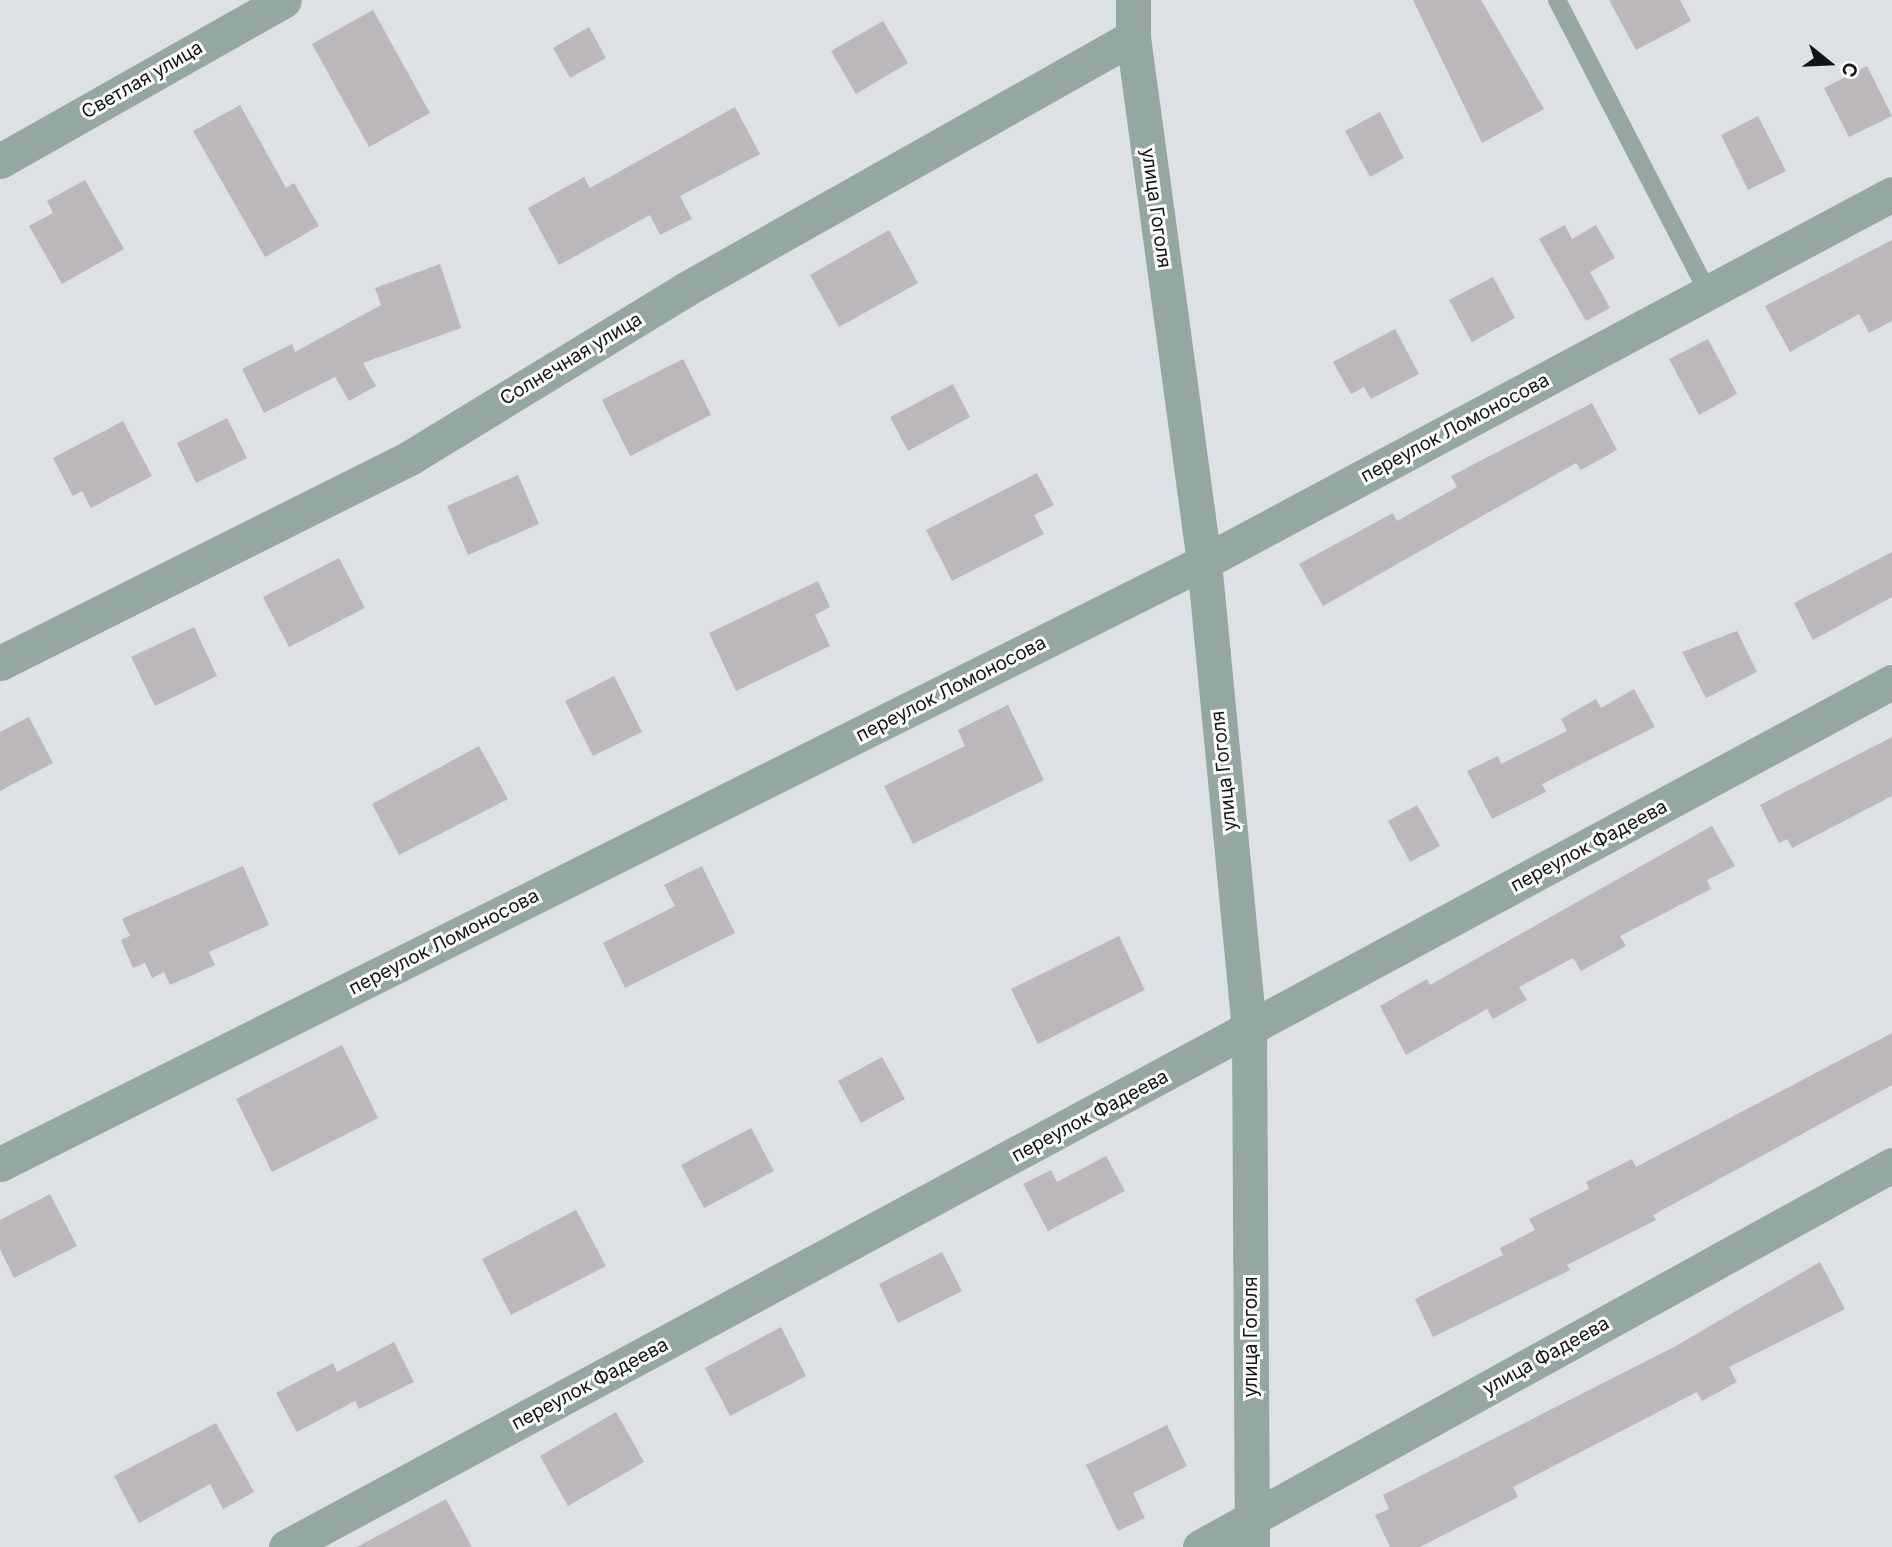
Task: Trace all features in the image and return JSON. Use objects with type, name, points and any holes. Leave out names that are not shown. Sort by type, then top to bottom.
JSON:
[{"type":"street","name":"Светлая улица","points":[[0,161],[284,0]]},
{"type":"street","name":"улица Гоголя","points":[[1133,0],[1133,37],[1204,562],[1249,1030],[1252,1532]]},
{"type":"street","name":"Солнечная улица","points":[[0,663],[411,457],[687,289],[1133,37]]},
{"type":"street","name":"переулок Ломоносова","points":[[0,1164],[1204,562],[1892,194]]},
{"type":"street","name":"переулок Фадеева","points":[[286,1547],[1892,681]]},
{"type":"street","name":"улица Фадеева","points":[[1200,1547],[1252,1532],[1892,1165]]},
{"type":"lane","points":[[1557,0],[1708,292]]},
{"type":"building","points":[[1413,0],[1481,0],[1544,109],[1482,143]]},
{"type":"building","points":[[1609,0],[1680,0],[1691,21],[1636,50]]},
{"type":"building","points":[[373,10],[430,113],[369,147],[312,44]]},
{"type":"building","points":[[883,21],[908,63],[856,94],[831,51]]},
{"type":"building","points":[[589,27],[606,58],[570,78],[553,48]]},
{"type":"building","points":[[1867,66],[1892,116],[1849,137],[1824,88]]},
{"type":"building","points":[[240,105],[286,188],[294,183],[319,226],[265,257],[193,131]]},
{"type":"building","points":[[735,107],[760,154],[680,196],[692,219],[660,235],[650,215],[559,265],[528,208],[584,177],[590,188]]},
{"type":"building","points":[[1380,112],[1404,158],[1370,177],[1345,131]]},
{"type":"building","points":[[1758,116],[1786,171],[1748,190],[1721,135]]},
{"type":"building","points":[[85,180],[124,249],[62,284],[29,226],[53,213],[47,201]]},
{"type":"building","points":[[1565,225],[1572,239],[1596,225],[1615,258],[1590,272],[1610,308],[1586,321],[1539,239]]},
{"type":"building","points":[[889,230],[918,283],[839,327],[810,275]]},
{"type":"building","points":[[1892,240],[1892,321],[1869,333],[1859,314],[1790,352],[1765,306]]},
{"type":"building","points":[[440,264],[461,328],[363,363],[376,386],[349,401],[335,377],[264,413],[242,369],[292,344],[295,352],[381,305],[375,288]]},
{"type":"building","points":[[1493,277],[1515,318],[1472,342],[1449,300]]},
{"type":"building","points":[[1395,329],[1419,374],[1371,399],[1364,387],[1351,394],[1333,362]]},
{"type":"building","points":[[1708,339],[1737,394],[1699,415],[1669,359]]},
{"type":"building","points":[[683,359],[711,415],[630,456],[602,400]]},
{"type":"building","points":[[953,384],[970,417],[908,451],[890,417]]},
{"type":"building","points":[[1592,403],[1617,450],[1581,470],[1576,463],[1323,606],[1299,564],[1393,513],[1397,521],[1457,487],[1451,476]]},
{"type":"building","points":[[227,418],[247,458],[196,483],[177,443]]},
{"type":"building","points":[[123,421],[152,476],[91,508],[82,491],[73,496],[53,458]]},
{"type":"building","points":[[1037,473],[1054,505],[1034,515],[1044,534],[952,581],[926,530]]},
{"type":"building","points":[[518,475],[539,524],[468,555],[447,506]]},
{"type":"building","points":[[1892,552],[1892,597],[1813,640],[1794,603]]},
{"type":"building","points":[[339,558],[365,608],[289,647],[263,597]]},
{"type":"building","points":[[818,581],[830,607],[815,615],[830,646],[736,691],[709,633]]},
{"type":"building","points":[[194,627],[217,676],[155,706],[131,657]]},
{"type":"building","points":[[1737,631],[1757,672],[1706,698],[1682,652]]},
{"type":"building","points":[[614,676],[642,732],[593,756],[565,701]]},
{"type":"building","points":[[1634,689],[1655,727],[1542,784],[1546,792],[1492,819],[1467,771],[1498,756],[1501,764],[1567,731],[1561,719],[1596,699],[1601,708]]},
{"type":"building","points":[[1008,705],[1044,780],[913,844],[884,786],[965,746],[958,730]]},
{"type":"building","points":[[29,717],[53,763],[0,791],[0,732]]},
{"type":"building","points":[[1892,737],[1892,796],[1792,848],[1787,839],[1779,843],[1760,805]]},
{"type":"building","points":[[479,746],[508,799],[399,855],[372,804]]},
{"type":"building","points":[[1417,805],[1440,846],[1410,862],[1388,821]]},
{"type":"building","points":[[1712,826],[1735,866],[1707,880],[1711,889],[1620,936],[1626,946],[1581,971],[1573,958],[1519,987],[1527,1000],[1493,1019],[1487,1009],[1406,1055],[1380,1006],[1427,979],[1430,985]]},
{"type":"building","points":[[243,866],[269,925],[209,952],[215,965],[170,985],[164,972],[152,978],[145,963],[133,968],[121,940],[130,936],[122,919]]},
{"type":"building","points":[[702,866],[735,933],[625,988],[603,943],[675,906],[664,885]]},
{"type":"building","points":[[1119,936],[1145,990],[1038,1044],[1011,989]]},
{"type":"building","points":[[1892,1033],[1892,1085],[1653,1215],[1656,1220],[1567,1265],[1570,1270],[1433,1337],[1415,1299],[1503,1255],[1500,1248],[1535,1230],[1529,1219],[1589,1189],[1586,1182],[1632,1159],[1636,1167]]},
{"type":"building","points":[[342,1045],[378,1118],[272,1172],[236,1099]]},
{"type":"building","points":[[882,1057],[905,1099],[861,1123],[838,1081]]},
{"type":"building","points":[[751,1128],[774,1171],[704,1208],[681,1165]]},
{"type":"building","points":[[1106,1156],[1125,1191],[1048,1231],[1023,1184],[1051,1170],[1057,1182]]},
{"type":"building","points":[[50,1194],[77,1246],[14,1278],[0,1249],[0,1220]]},
{"type":"building","points":[[576,1210],[606,1266],[511,1315],[482,1259]]},
{"type":"building","points":[[942,1252],[962,1291],[898,1323],[879,1284]]},
{"type":"building","points":[[1820,1262],[1845,1309],[1729,1367],[1737,1382],[1702,1401],[1697,1392],[1513,1487],[1518,1497],[1420,1547],[1390,1547],[1375,1515],[1389,1509],[1383,1495],[1674,1347]]},
{"type":"building","points":[[781,1327],[806,1376],[730,1416],[705,1368]]},
{"type":"building","points":[[394,1342],[414,1382],[359,1409],[355,1401],[297,1432],[276,1393],[333,1363],[337,1372]]},
{"type":"building","points":[[616,1412],[644,1462],[568,1506],[540,1456]]},
{"type":"building","points":[[216,1423],[254,1492],[223,1509],[210,1484],[139,1523],[114,1476]]},
{"type":"building","points":[[1167,1425],[1187,1466],[1133,1493],[1145,1518],[1118,1531],[1086,1465]]},
{"type":"building","points":[[446,1499],[472,1547],[357,1547]]}]
